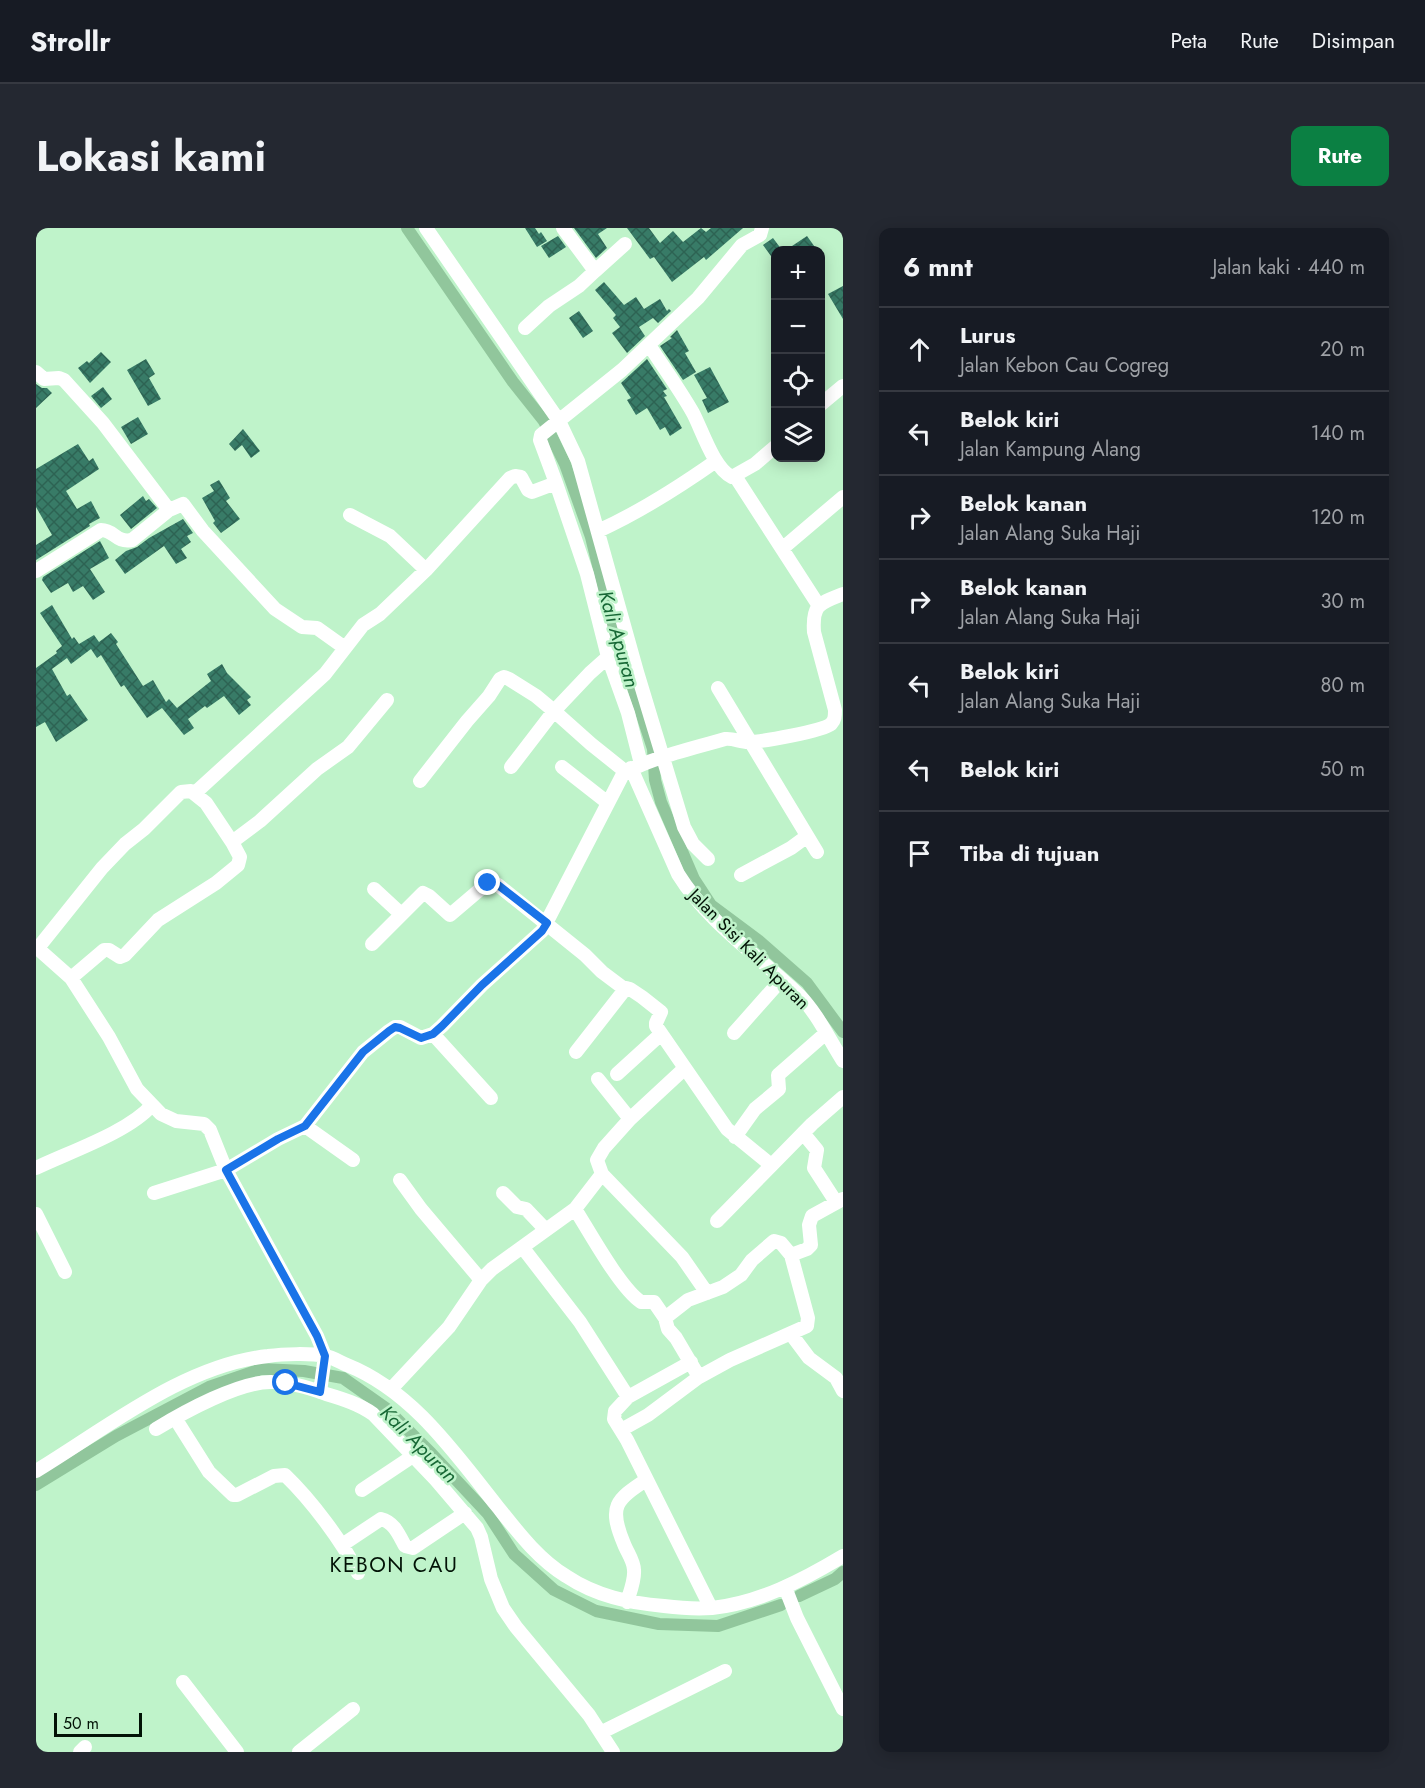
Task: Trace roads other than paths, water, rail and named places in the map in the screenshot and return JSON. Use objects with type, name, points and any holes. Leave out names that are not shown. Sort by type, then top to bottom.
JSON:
[{"type":"street","points":[[426,228],[557,423],[578,461],[637,672],[644,764]]},
{"type":"street","points":[[563,228],[595,271]]},
{"type":"street","points":[[708,859],[688,836],[644,764],[608,657],[586,574],[541,444],[541,435],[622,370],[649,345],[698,298],[742,245],[760,235],[762,228]]},
{"type":"street","points":[[525,328],[549,306],[579,286],[625,244]]},
{"type":"street","points":[[649,345],[692,412],[716,461],[728,475],[735,476],[755,464],[771,450]]},
{"type":"street","points":[[36,372],[44,379],[64,380],[103,423],[169,510]]},
{"type":"street","points":[[825,401],[843,386]]},
{"type":"street","points":[[598,531],[621,521],[669,493],[716,461]]},
{"type":"street","points":[[735,476],[819,606]]},
{"type":"street","points":[[195,794],[325,674],[363,625],[380,614],[426,570],[510,478],[521,477],[528,490],[532,492],[556,483]]},
{"type":"street","points":[[783,548],[843,497]]},
{"type":"street","points":[[36,571],[101,530],[107,530],[124,541],[132,540],[169,510],[183,504],[203,531],[275,609],[302,627],[317,628],[345,648]]},
{"type":"street","points":[[350,514],[390,536],[426,570]]},
{"type":"street","points":[[154,1193],[226,1170],[305,1126],[363,1052],[395,1027],[421,1038],[433,1034],[482,985],[535,939],[547,923],[622,776],[644,764],[725,739],[732,738],[749,742],[818,730],[834,721],[835,710],[813,632],[814,612],[824,601],[843,594]]},
{"type":"street","points":[[511,767],[554,711],[608,657]]},
{"type":"street","points":[[420,781],[489,696],[500,679],[504,677],[536,696],[591,744],[644,764]]},
{"type":"street","points":[[718,688],[817,852]]},
{"type":"street","points":[[232,842],[260,821],[317,769],[348,747],[387,700]]},
{"type":"street","name":"Jalan Sisi Kali Apuran","points":[[644,764],[678,874],[688,889],[711,916],[800,996],[843,1060]]},
{"type":"street","points":[[562,767],[608,803]]},
{"type":"street","points":[[71,978],[104,950],[109,950],[120,957],[125,955],[158,921],[216,883],[238,864],[240,857],[232,842],[206,803],[195,794],[188,790],[181,792],[144,829],[125,844],[102,868],[37,947],[71,978],[109,1036],[137,1089],[152,1105],[161,1114],[176,1121],[204,1124],[210,1130],[226,1170],[312,1324],[324,1361],[321,1387]]},
{"type":"street","points":[[741,875],[791,848],[806,837]]},
{"type":"street","points":[[372,944],[423,893],[448,914],[453,914],[492,881],[547,923],[602,972],[661,1012],[656,1023],[661,1034],[726,1129],[771,1166]]},
{"type":"street","points":[[374,889],[401,914]]},
{"type":"street","points":[[734,1033],[782,980]]},
{"type":"street","points":[[576,1052],[626,988]]},
{"type":"street","points":[[735,1137],[755,1109],[780,1089],[778,1075],[826,1033]]},
{"type":"street","points":[[433,1034],[491,1098]]},
{"type":"street","points":[[617,1074],[661,1034]]},
{"type":"street","points":[[686,1068],[630,1119],[597,1160],[602,1174],[682,1257],[707,1293]]},
{"type":"street","points":[[598,1079],[630,1119]]},
{"type":"street","points":[[717,1221],[803,1133],[843,1097]]},
{"type":"street","points":[[36,1168],[125,1127],[152,1105]]},
{"type":"street","points":[[305,1126],[353,1160]]},
{"type":"street","points":[[791,1256],[811,1245],[809,1225],[812,1216],[840,1201],[818,1176],[814,1168],[817,1150],[803,1133]]},
{"type":"street","points":[[392,1388],[449,1326],[481,1280],[492,1269],[575,1209],[602,1174]]},
{"type":"street","points":[[400,1180],[421,1209],[481,1280]]},
{"type":"street","points":[[503,1194],[517,1207],[526,1209],[546,1230]]},
{"type":"street","points":[[575,1209],[632,1294],[641,1302],[654,1302],[665,1318],[668,1329],[676,1338],[699,1377]]},
{"type":"street","points":[[36,1214],[65,1272]]},
{"type":"street","points":[[621,1430],[648,1414],[699,1377],[730,1360],[804,1328],[808,1323],[791,1256],[781,1243],[774,1242],[752,1260],[744,1273],[723,1287],[688,1300],[665,1318]]},
{"type":"street","points":[[524,1248],[580,1323],[628,1397]]},
{"type":"street","points":[[791,1334],[809,1358],[836,1378],[843,1391]]},
{"type":"street","points":[[36,1471],[135,1409],[203,1374],[250,1359],[270,1356],[324,1361],[367,1373],[392,1388],[451,1448],[534,1551],[564,1575],[589,1590],[627,1602],[711,1608],[749,1601],[785,1587],[843,1556]]},
{"type":"street","points":[[691,1362],[628,1397],[614,1414],[711,1608]]},
{"type":"street","points":[[156,1429],[206,1402],[254,1384],[270,1382],[321,1387],[373,1414],[465,1513],[481,1536],[490,1579],[503,1608],[516,1627],[575,1696],[602,1732],[613,1752]]},
{"type":"street","points":[[175,1418],[209,1472],[233,1495],[274,1476],[285,1475],[299,1489],[342,1545],[358,1573]]},
{"type":"street","points":[[362,1490],[412,1456]]},
{"type":"street","points":[[627,1602],[634,1569],[620,1535],[616,1509],[622,1497],[646,1479]]},
{"type":"street","points":[[342,1545],[381,1519],[389,1522],[405,1546],[413,1548],[465,1513]]},
{"type":"street","points":[[785,1587],[797,1618],[843,1709]]},
{"type":"street","points":[[602,1732],[725,1671]]},
{"type":"street","points":[[183,1682],[228,1749]]},
{"type":"street","points":[[299,1752],[353,1709]]},
{"type":"waterway","name":"Kali Apuran","points":[[407,228],[513,382],[544,421],[565,464],[591,537],[614,630],[653,749],[655,780],[661,802],[694,879],[711,905],[758,940],[807,983],[843,1032]]},
{"type":"waterway","name":"Kali Apuran","points":[[36,1485],[116,1436],[209,1387],[261,1369],[304,1371],[343,1378],[387,1409],[488,1514],[514,1554],[554,1590],[596,1611],[659,1624],[718,1626],[781,1605]]},
{"type":"waterway","points":[[799,1596],[835,1579],[843,1572]]},
{"type":"district","name":"KEBON CAU","points":[[394,1565]]}]
